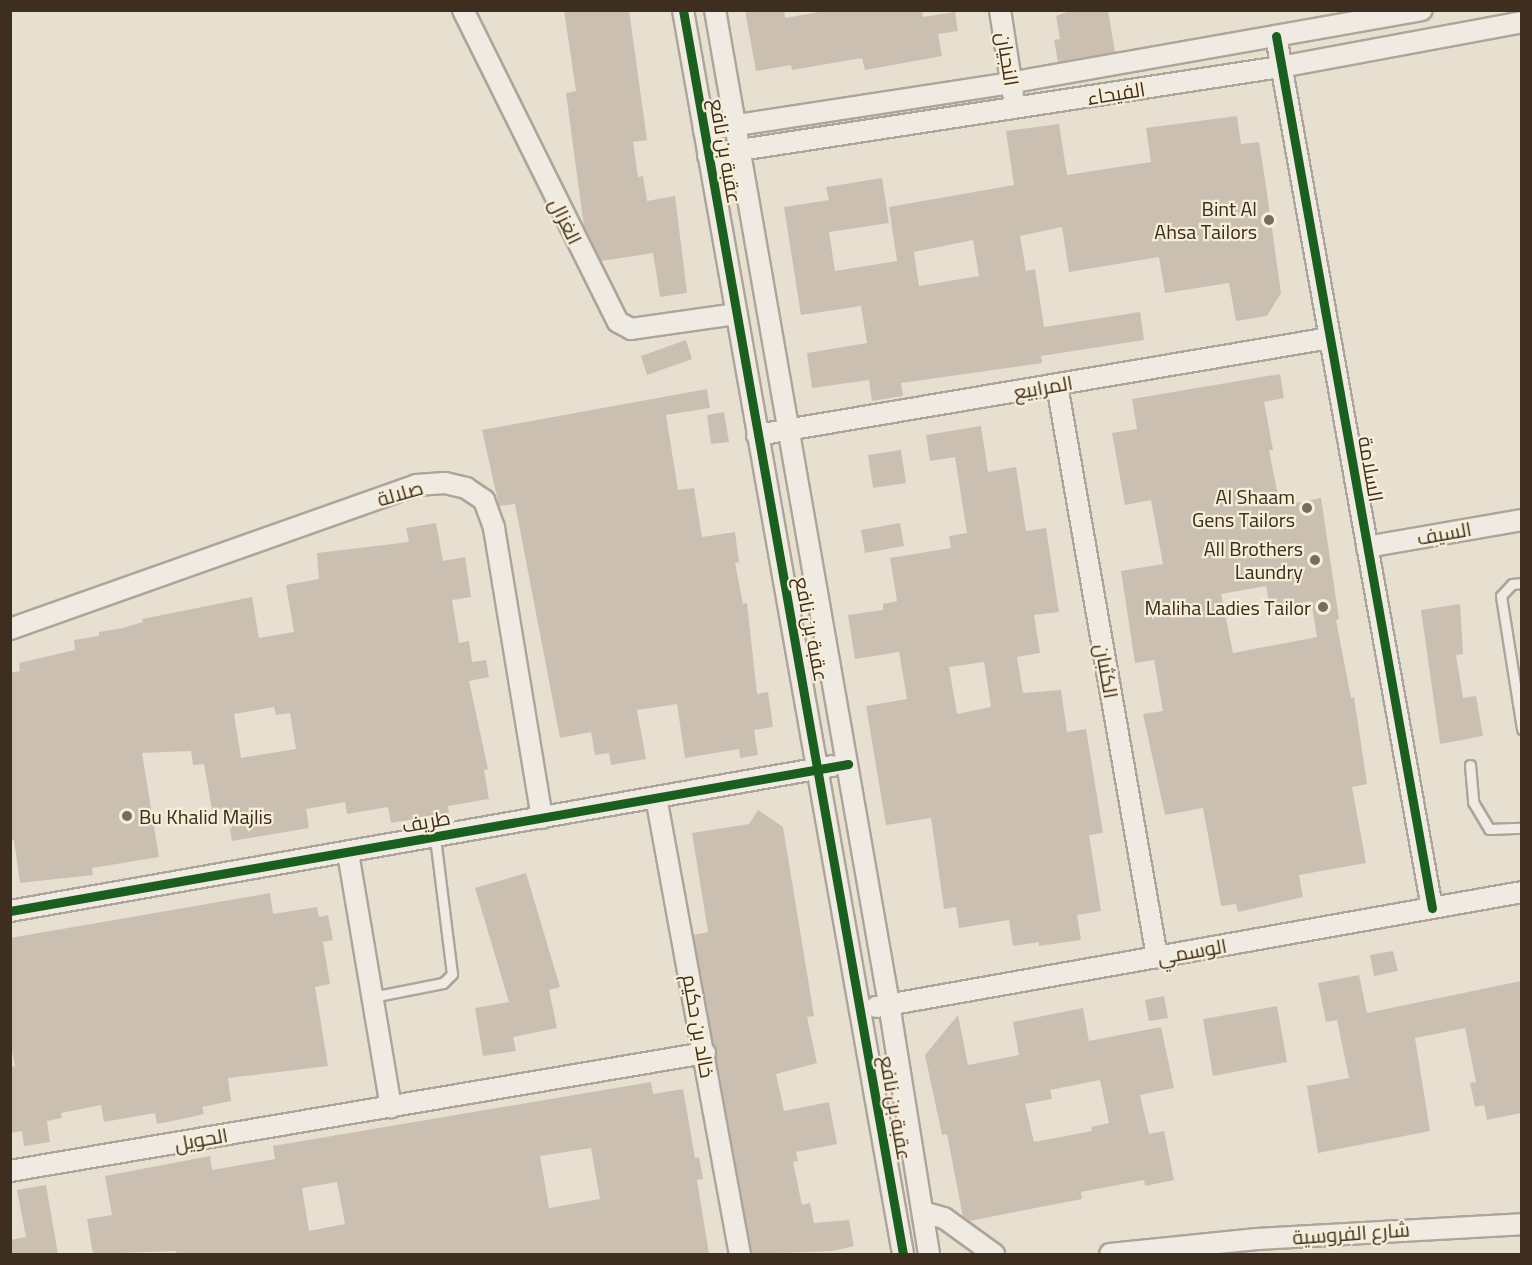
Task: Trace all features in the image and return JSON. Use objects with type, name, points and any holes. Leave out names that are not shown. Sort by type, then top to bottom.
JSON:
[{"type":"street","name":"الغزال","points":[[463,10],[618,322],[631,329],[736,315]]},
{"type":"street","name":"عقبة بن نافع","points":[[683,10],[757,435],[820,768],[903,1254]]},
{"type":"street","name":"عقبة بن نافع","points":[[715,10],[791,430],[889,1004],[929,1254]]},
{"type":"street","name":"النجيان","points":[[1000,10],[1014,108]]},
{"type":"street","name":"الفيحاء","points":[[704,130],[1012,82],[1422,10]]},
{"type":"street","name":"الفيحاء","points":[[708,155],[1280,67],[1521,22]]},
{"type":"street","name":"السلامة","points":[[1276,36],[1432,908]]},
{"type":"street","name":"المرابيع","points":[[757,435],[1330,338]]},
{"type":"street","name":"الكثبان","points":[[1057,385],[1157,957]]},
{"type":"street","name":"صلالة","points":[[10,629],[416,485],[445,483],[466,488],[484,500],[494,528],[542,818]]},
{"type":"street","name":"السيف","points":[[1367,547],[1521,520]]},
{"type":"street","name":"طريف","points":[[10,911],[848,764]]},
{"type":"street","name":"خالد بن حكيم","points":[[656,798],[705,1053],[740,1254]]},
{"type":"street","points":[[348,853],[391,1107]]},
{"type":"street","name":"الوسمي","points":[[862,1009],[1521,892]]},
{"type":"street","name":"الحويل","points":[[10,1171],[705,1053]]},
{"type":"street","points":[[880,1117],[907,1112]]},
{"type":"street","points":[[923,1212],[944,1218],[994,1254]]},
{"type":"street","name":"شارع الفروسية","points":[[1110,1254],[1257,1239],[1521,1224]]},
{"type":"lane","points":[[1521,583],[1512,584],[1501,596],[1521,729]]},
{"type":"lane","points":[[1470,765],[1473,802],[1489,829],[1521,828]]},
{"type":"lane","points":[[372,997],[444,982],[452,974],[435,838]]},
{"type":"building","points":[[564,10],[629,10],[647,140],[633,142],[638,177],[643,176],[647,201],[675,196],[687,293],[660,297],[653,253],[601,261],[584,227],[566,93],[576,91]]},
{"type":"building","points":[[745,10],[784,10],[785,18],[830,10],[922,10],[923,17],[955,12],[958,31],[938,34],[942,56],[865,70],[862,58],[792,70],[791,65],[756,71]]},
{"type":"building","points":[[1072,10],[1108,10],[1115,52],[1058,62],[1054,40],[1060,39],[1056,16]]},
{"type":"building","points":[[1237,116],[1241,144],[1259,142],[1281,293],[1267,316],[1236,321],[1229,283],[1165,293],[1159,257],[1069,272],[1062,227],[1020,236],[1026,271],[1035,269],[1044,327],[1140,312],[1144,340],[1041,356],[1042,363],[901,383],[903,396],[872,401],[869,380],[812,388],[807,353],[867,343],[861,306],[801,315],[784,207],[829,200],[826,187],[882,178],[889,223],[829,232],[835,271],[897,261],[889,207],[1014,185],[1006,131],[1059,124],[1067,175],[1151,162],[1146,128]],"holes":[[[973,240],[979,276],[919,286],[914,252]]]},
{"type":"building","points":[[686,340],[692,359],[647,375],[641,356]]},
{"type":"building","points":[[1280,374],[1284,398],[1264,402],[1273,450],[1269,450],[1280,506],[1321,498],[1339,619],[1336,620],[1351,698],[1354,697],[1367,784],[1352,787],[1366,863],[1299,875],[1303,897],[1238,912],[1236,904],[1221,906],[1203,808],[1165,815],[1143,714],[1163,711],[1154,660],[1135,663],[1121,571],[1163,564],[1151,500],[1125,505],[1112,433],[1137,429],[1132,399]],"holes":[[[1266,586],[1270,608],[1311,601],[1317,637],[1233,653],[1221,594]]]},
{"type":"building","points":[[707,389],[710,408],[666,415],[678,490],[694,488],[702,537],[735,532],[739,562],[735,563],[743,604],[747,603],[757,694],[768,692],[773,727],[754,730],[758,755],[740,758],[739,749],[685,758],[677,704],[637,710],[646,759],[611,765],[609,753],[595,755],[591,732],[560,738],[515,504],[499,506],[482,430]]},
{"type":"building","points":[[724,412],[729,442],[711,444],[707,415]]},
{"type":"building","points":[[981,426],[988,472],[1016,467],[1026,531],[1046,528],[1059,612],[1034,615],[1040,653],[1017,657],[1023,693],[1061,690],[1067,732],[1086,729],[1103,833],[1089,835],[1101,911],[1077,915],[1081,940],[1039,946],[1039,942],[1013,946],[1009,920],[959,928],[956,907],[944,909],[931,818],[886,825],[866,706],[907,699],[899,652],[855,659],[848,615],[883,610],[883,604],[897,601],[890,558],[951,548],[949,536],[967,533],[955,457],[930,461],[926,435]],"holes":[[[984,662],[991,707],[957,714],[949,667]]]},
{"type":"building","points":[[901,450],[906,483],[873,488],[868,455]]},
{"type":"building","points":[[436,523],[443,561],[465,557],[471,597],[452,600],[459,643],[469,641],[472,662],[486,660],[489,677],[469,681],[488,769],[484,770],[489,799],[448,806],[449,813],[391,823],[388,807],[347,814],[345,802],[306,809],[309,828],[232,841],[226,808],[212,810],[204,764],[193,765],[191,751],[142,753],[159,857],[92,868],[93,875],[20,883],[14,840],[10,841],[10,673],[20,671],[19,663],[75,650],[74,640],[99,636],[99,632],[143,622],[142,619],[252,597],[259,638],[294,632],[286,585],[319,579],[317,553],[409,542],[406,528]],"holes":[[[274,707],[276,715],[290,713],[296,749],[241,758],[234,714]]]},
{"type":"building","points":[[900,523],[904,546],[865,553],[861,530]]},
{"type":"building","points":[[1460,604],[1463,654],[1456,655],[1463,698],[1476,696],[1483,736],[1440,744],[1421,610]]},
{"type":"building","points":[[758,810],[783,827],[814,1016],[807,1017],[817,1063],[776,1074],[784,1111],[829,1102],[837,1144],[796,1152],[798,1161],[793,1162],[802,1205],[810,1203],[814,1223],[849,1220],[854,1246],[833,1251],[752,1254],[693,935],[708,932],[692,833],[749,824]]},
{"type":"building","points":[[526,873],[560,987],[549,990],[557,1028],[513,1037],[516,1051],[483,1056],[475,1008],[509,1002],[475,888]]},
{"type":"building","points":[[270,893],[273,914],[317,907],[319,917],[328,915],[333,940],[323,942],[330,984],[315,987],[328,1066],[228,1078],[231,1101],[202,1107],[204,1114],[182,1119],[157,1124],[155,1113],[104,1122],[101,1105],[61,1113],[62,1118],[47,1121],[50,1142],[24,1146],[22,1131],[10,1133],[10,1067],[15,1066],[10,1041],[10,938]]},
{"type":"building","points":[[1393,951],[1398,971],[1374,976],[1370,955]]},
{"type":"building","points":[[1359,975],[1367,1013],[1521,981],[1521,1113],[1487,1120],[1484,1105],[1475,1107],[1470,1083],[1476,1082],[1465,1028],[1415,1038],[1430,1131],[1318,1153],[1307,1086],[1349,1078],[1337,1020],[1326,1022],[1318,983]]},
{"type":"building","points":[[1164,996],[1168,1018],[1149,1021],[1145,1000]]},
{"type":"building","points":[[1277,1006],[1287,1062],[1213,1076],[1203,1019]]},
{"type":"building","points":[[1083,1008],[1089,1041],[1161,1027],[1174,1088],[1140,1095],[1149,1134],[1164,1131],[1174,1180],[1145,1186],[1144,1180],[1081,1192],[1082,1199],[969,1221],[963,1217],[947,1134],[942,1135],[925,1055],[958,1015],[968,1065],[1019,1055],[1013,1022]],"holes":[[[1100,1080],[1109,1123],[1091,1127],[1092,1131],[1034,1142],[1025,1104],[1052,1099],[1050,1090]]]},
{"type":"building","points":[[651,1082],[653,1094],[683,1089],[695,1158],[699,1157],[703,1179],[697,1180],[709,1254],[177,1254],[176,1251],[93,1254],[87,1219],[112,1215],[105,1176],[210,1156],[212,1170],[275,1159],[273,1146]],"holes":[[[591,1148],[600,1199],[549,1208],[540,1156]],[[337,1182],[345,1224],[309,1231],[302,1188]]]},
{"type":"building","points":[[46,1185],[58,1254],[10,1254],[10,1240],[26,1237],[17,1190]]},
{"type":"cycle path","points":[[683,10],[903,1254]]},
{"type":"cycle path","points":[[1276,36],[1432,908]]},
{"type":"cycle path","points":[[10,911],[848,764]]},
{"type":"place","name":"Bint Al Ahsa Tailors","points":[[1269,220]]},
{"type":"place","name":"Al Shaam Gens Tailors","points":[[1307,508]]},
{"type":"place","name":"All Brothers Laundry","points":[[1315,560]]},
{"type":"place","name":"Maliha Ladies Tailor","points":[[1323,607]]},
{"type":"place","name":"Bu Khalid Majlis","points":[[127,816]]}]
